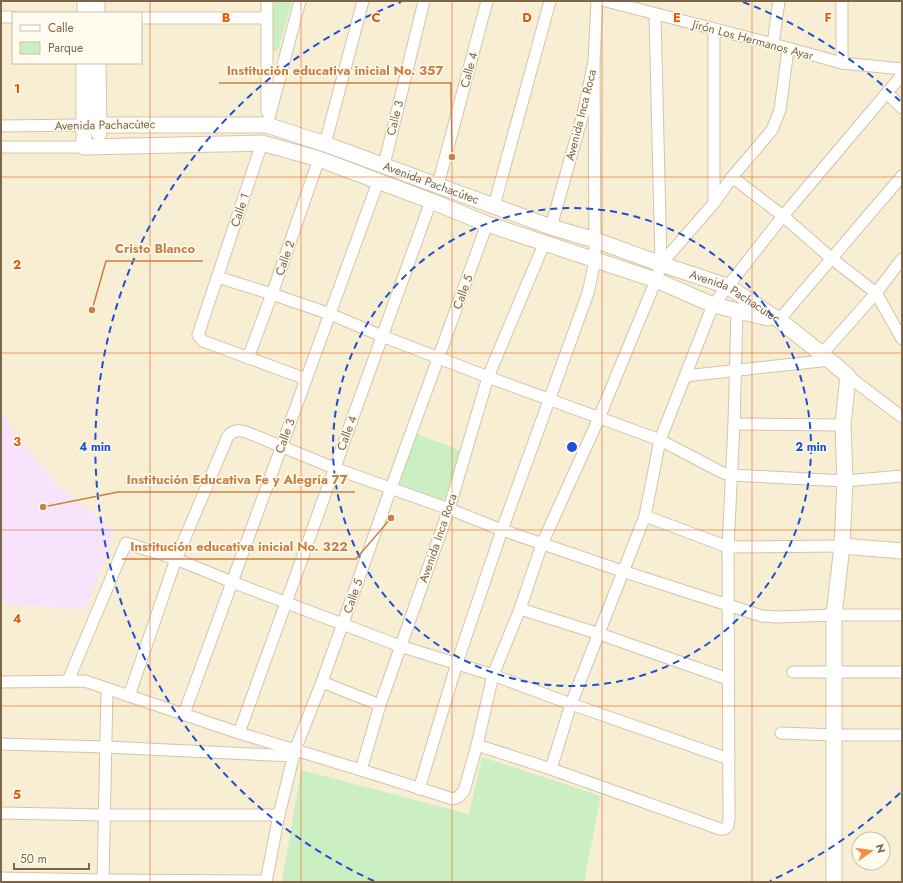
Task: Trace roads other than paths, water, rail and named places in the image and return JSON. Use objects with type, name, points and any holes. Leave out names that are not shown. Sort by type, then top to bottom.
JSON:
[{"type":"street","points":[[84,1],[85,12]]},
{"type":"street","points":[[97,1],[97,12]]},
{"type":"street","points":[[267,1],[267,125]]},
{"type":"street","points":[[267,125],[300,1]]},
{"type":"street","points":[[325,144],[363,1]]},
{"type":"street","name":"Calle 3","points":[[384,165],[424,1]]},
{"type":"street","name":"Calle 4","points":[[438,185],[487,1]]},
{"type":"street","points":[[494,206],[550,1]]},
{"type":"street","name":"Avenida Inca Roca","points":[[551,226],[582,114],[594,61],[597,1]]},
{"type":"street","name":"Jirón Los Hermanos Ayar","points":[[606,1],[842,63],[902,69]]},
{"type":"street","points":[[773,44],[779,1]]},
{"type":"street","points":[[842,1],[842,63]]},
{"type":"street","points":[[1,682],[85,681],[106,690],[184,714],[294,753],[361,770],[453,799],[464,792],[477,745],[493,675],[520,609],[542,544],[599,418],[656,280],[661,264],[655,14]]},
{"type":"street","points":[[1,17],[12,17]]},
{"type":"street","points":[[142,18],[266,18]]},
{"type":"street","points":[[714,29],[714,203]]},
{"type":"street","points":[[661,264],[714,203],[732,177],[772,130],[780,110],[788,49]]},
{"type":"street","points":[[419,789],[457,663],[502,530],[588,293],[595,260],[594,61]]},
{"type":"street","points":[[84,64],[84,147]]},
{"type":"street","points":[[98,64],[100,124],[99,146]]},
{"type":"street","points":[[552,769],[571,704],[600,634],[622,571],[645,516],[660,440],[714,305],[727,286],[783,216],[902,75]]},
{"type":"street","points":[[887,93],[902,108]]},
{"type":"street","name":"Avenida Pachacútec","points":[[1,126],[100,124],[267,125],[325,144],[551,226],[727,286],[779,320]]},
{"type":"street","name":"Avenida Pachacútec","points":[[1,148],[262,143],[319,159],[487,224],[656,280],[714,305],[779,320]]},
{"type":"street","name":"Calle 1","points":[[248,358],[203,341],[198,335],[262,143]]},
{"type":"street","name":"Calle 2","points":[[248,358],[319,159]]},
{"type":"street","points":[[900,414],[848,376],[779,320],[902,176]]},
{"type":"street","points":[[732,177],[783,216],[831,258],[876,293],[902,339]]},
{"type":"street","name":"Calle 3","points":[[184,714],[378,182]]},
{"type":"street","name":"Calle 4","points":[[239,733],[334,468],[432,202]]},
{"type":"street","name":"Calle 5","points":[[266,881],[279,815],[294,753],[322,682],[487,224]]},
{"type":"street","name":"Avenida Inca Roca","points":[[361,770],[380,705],[449,508],[488,377],[544,244]]},
{"type":"street","points":[[685,376],[826,357],[901,263]]},
{"type":"street","points":[[217,277],[330,314],[488,377],[660,440],[723,473],[731,475],[844,481],[902,476]]},
{"type":"street","points":[[477,745],[552,769],[720,829],[724,829],[728,826],[728,547],[734,424],[737,310]]},
{"type":"street","points":[[248,358],[306,379]]},
{"type":"street","points":[[834,882],[834,615],[842,546],[844,481],[843,425],[848,376]]},
{"type":"street","points":[[734,424],[843,425]]},
{"type":"street","points":[[129,696],[176,559],[228,436],[233,431],[239,430],[334,468],[449,508],[502,530],[622,571],[762,616],[902,615]]},
{"type":"street","points":[[645,516],[728,547],[842,546],[902,551]]},
{"type":"street","points":[[68,681],[126,543],[176,559],[400,646],[493,675],[729,759]]},
{"type":"street","points":[[520,609],[600,634],[728,680]]},
{"type":"street","points":[[793,672],[902,672]]},
{"type":"street","points":[[322,682],[380,705]]},
{"type":"street","points":[[103,881],[106,690]]},
{"type":"street","points":[[781,733],[902,735]]},
{"type":"street","points":[[1,744],[294,753]]},
{"type":"street","points":[[1,813],[104,815],[279,815]]},
{"type":"street","points":[[1,878],[103,881],[266,881]]},
{"type":"place","name":"Institución educativa inicial No. 357","points":[[452,157]]},
{"type":"place","name":"Cristo Blanco","points":[[92,310]]},
{"type":"place","name":"Institución Educativa Fe y Alegría 77","points":[[43,507]]},
{"type":"place","name":"Institución educativa inicial No. 322","points":[[391,518]]}]
